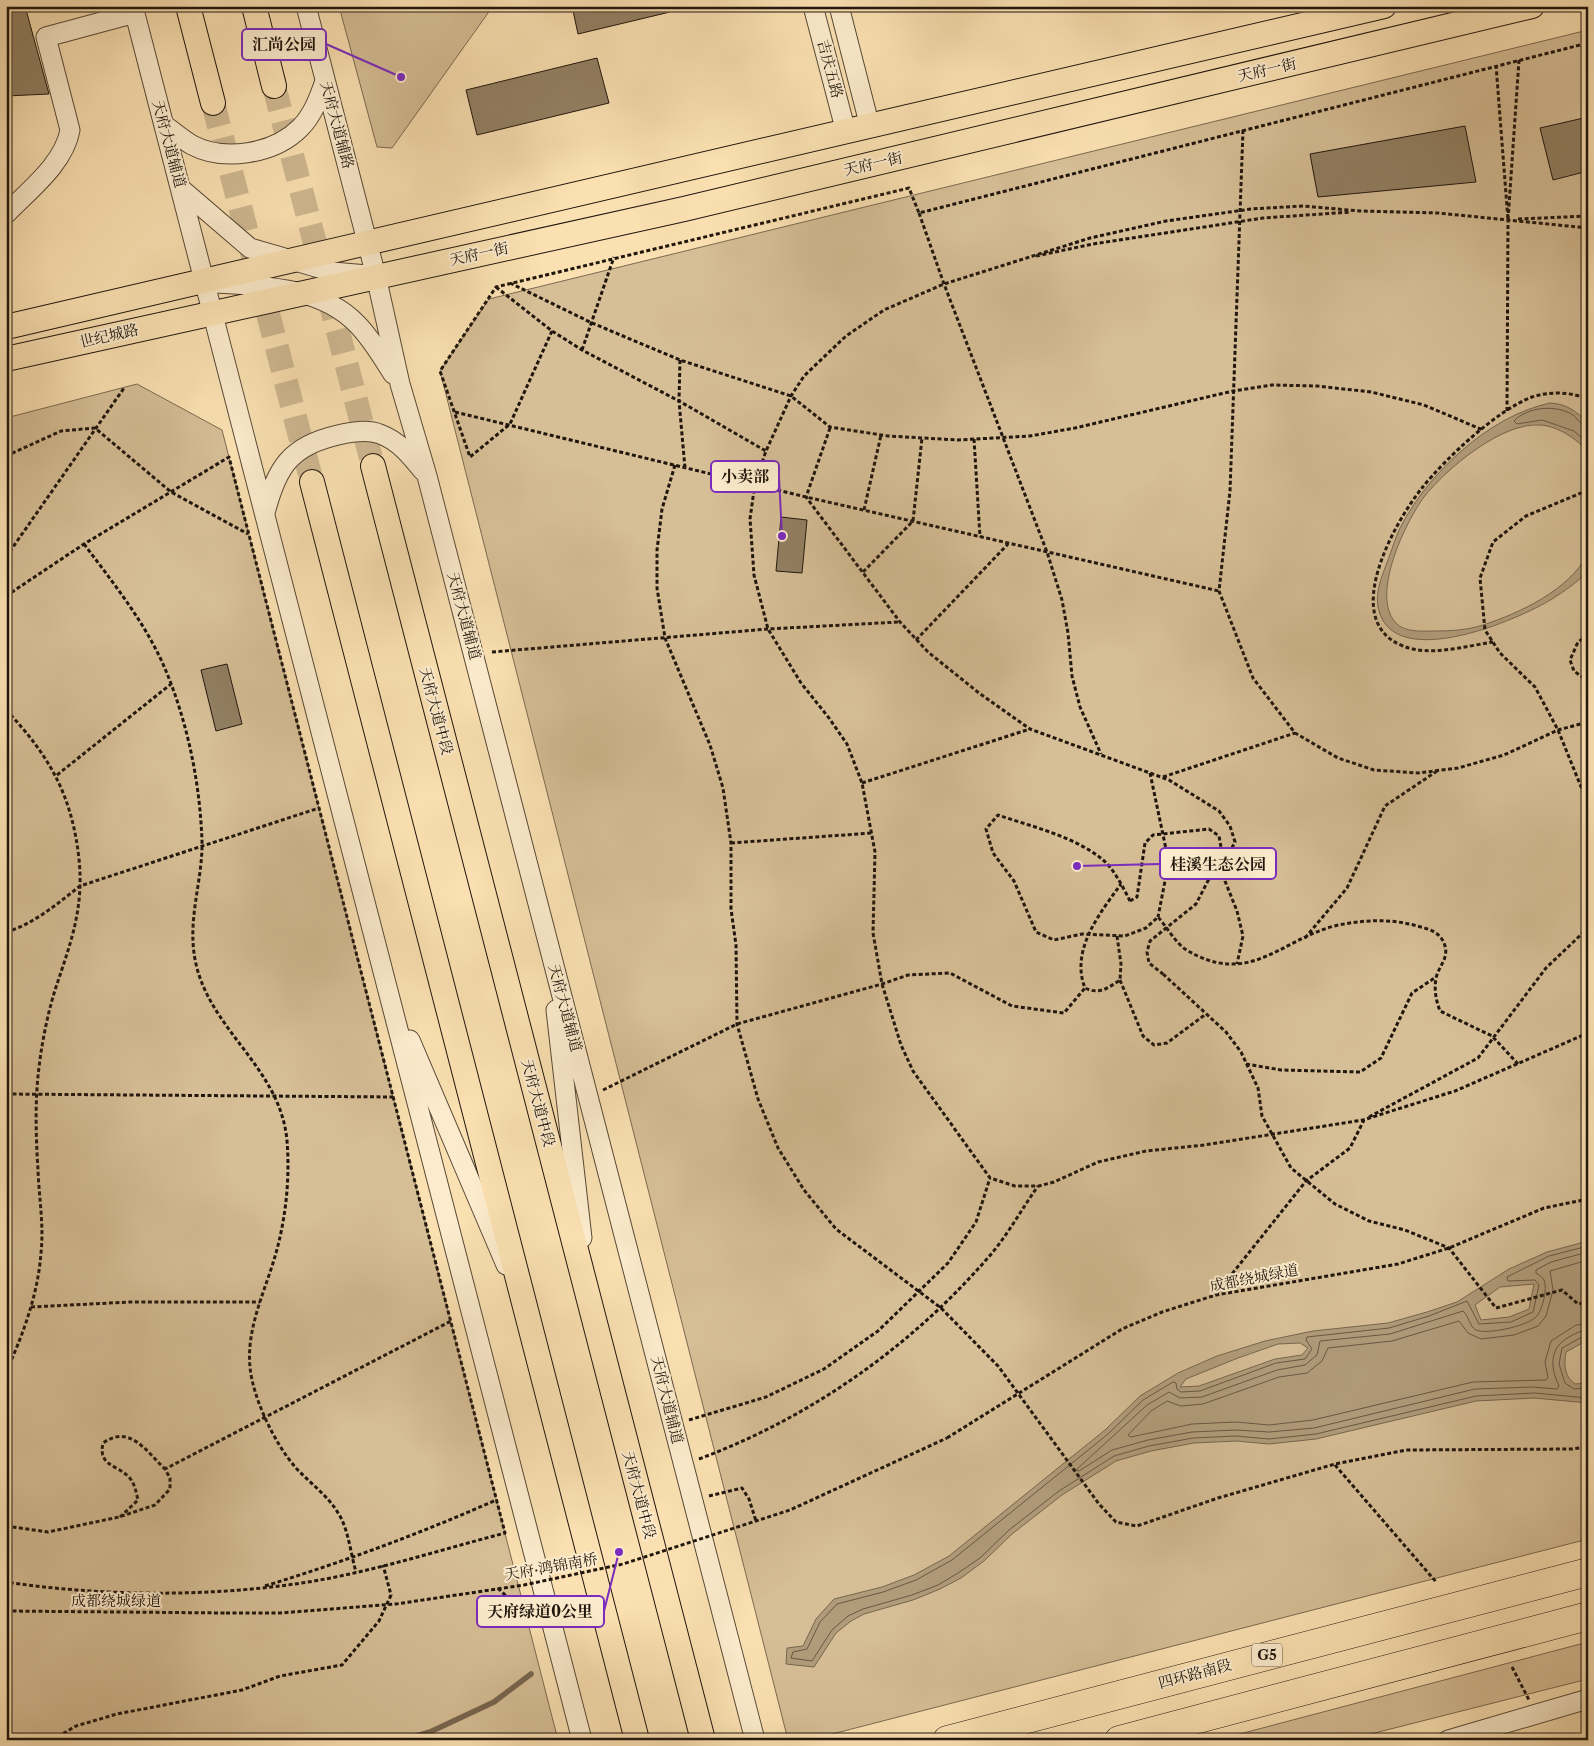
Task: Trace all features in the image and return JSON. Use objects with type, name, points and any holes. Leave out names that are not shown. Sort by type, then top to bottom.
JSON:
[{"type":"highway","name":"四环路南段","points":[[947,1740],[1588,1572]]},
{"type":"highway","points":[[1119,1740],[1588,1616]]},
{"type":"main road","points":[[188,6],[214,104]]},
{"type":"main road","points":[[254,6],[274,86]]},
{"type":"main road","points":[[205,282],[1384,6]]},
{"type":"main road","name":"天府一街","points":[[212,312],[684,209],[1532,6]]},
{"type":"main road","name":"世纪城路","points":[[6,327],[205,282]]},
{"type":"main road","name":"世纪城路","points":[[6,360],[212,312]]},
{"type":"main road","name":"天府大道中段","points":[[373,466],[703,1740]]},
{"type":"main road","points":[[312,482],[637,1740]]},
{"type":"street","name":"天府大道辅路","points":[[306,6],[376,276]]},
{"type":"street","name":"吉庆五路","points":[[813,6],[846,132]]},
{"type":"street","name":"吉庆五路","points":[[839,6],[870,127]]},
{"type":"street","points":[[6,214],[58,158],[68,141],[70,130],[46,37],[134,9]]},
{"type":"street","name":"天府大道辅道","points":[[134,9],[212,312]]},
{"type":"street","points":[[164,124],[193,145],[211,151],[233,154],[259,150],[280,143],[300,128],[314,111],[325,81]]},
{"type":"street","points":[[180,188],[250,248],[293,262],[333,272],[376,276]]},
{"type":"street","name":"天府大道辅道","points":[[376,276],[400,384],[427,476],[755,1740]]},
{"type":"street","points":[[205,282],[302,292],[339,309],[357,324],[400,384]]},
{"type":"street","points":[[212,312],[582,1740]]},
{"type":"street","points":[[264,513],[273,482],[296,453],[324,438],[354,431],[379,434],[402,447],[427,476]]},
{"type":"street","points":[[548,942],[589,1302]]},
{"type":"street","points":[[386,981],[528,1316]]},
{"type":"street","points":[[1457,1739],[1536,1712],[1588,1699]]},
{"type":"path","points":[[919,213],[1588,43]]},
{"type":"path","points":[[1507,411],[1508,220],[1519,60]]},
{"type":"path","points":[[1496,65],[1508,220]]},
{"type":"path","points":[[1243,130],[1238,222],[1230,491],[1219,591],[1254,678],[1295,733],[1338,758],[1374,770],[1418,773],[1458,768],[1504,755],[1558,730],[1588,722]]},
{"type":"path","points":[[552,331],[510,424],[470,457],[440,371],[496,287],[614,257],[909,188],[1046,552],[1062,600],[1068,633],[1072,676],[1080,707],[1101,754]]},
{"type":"path","points":[[1588,228],[1438,213],[1360,211],[1303,206],[1239,210],[1166,221],[1090,238],[944,284],[884,310],[846,336],[804,376],[791,396],[766,451],[755,483],[750,519],[754,576],[768,629],[801,683],[829,718],[846,744],[862,783],[875,852],[873,933],[882,984],[901,1045],[913,1071],[990,1178],[1015,1186],[1039,1186],[1054,1182],[1098,1162],[1146,1151],[1363,1120],[1454,1091],[1588,1033]]},
{"type":"path","points":[[1016,260],[1093,244],[1238,222],[1360,211]]},
{"type":"path","points":[[1508,220],[1588,216]]},
{"type":"path","points":[[582,350],[614,257]]},
{"type":"path","points":[[510,283],[592,323],[680,360],[791,396],[830,427],[881,435],[974,439],[1030,436],[1075,428],[1233,391],[1272,385],[1317,386],[1371,392],[1424,405],[1483,430]]},
{"type":"path","points":[[496,287],[552,331],[582,350],[766,451]]},
{"type":"path","points":[[680,360],[679,402],[685,468]]},
{"type":"path","points":[[6,557],[124,388]]},
{"type":"path","points":[[1493,642],[1432,650],[1403,646],[1383,633],[1373,613],[1374,589],[1382,561],[1398,523],[1422,488],[1462,447],[1507,411],[1533,397],[1560,392],[1588,399]]},
{"type":"path","points":[[455,412],[675,466],[755,483],[806,497],[1219,591]]},
{"type":"path","points":[[806,497],[830,427]]},
{"type":"path","points":[[6,456],[61,431],[95,428],[171,492],[248,534]]},
{"type":"path","points":[[864,510],[881,435]]},
{"type":"path","points":[[862,572],[913,522],[922,438]]},
{"type":"path","points":[[974,439],[980,536]]},
{"type":"path","points":[[6,596],[84,544],[228,457],[505,1533],[356,1572],[296,1584],[228,1591],[102,1592],[6,1582]]},
{"type":"path","points":[[675,466],[662,509],[657,550],[657,588],[665,638],[710,746],[723,788],[731,842],[731,909],[736,945],[737,1024],[758,1099],[775,1140],[804,1190],[836,1229],[917,1292],[941,1308],[998,1366],[1062,1450],[1099,1504],[1116,1522],[1137,1526],[1218,1498],[1335,1464],[1406,1450],[1572,1449],[1588,1447]]},
{"type":"path","points":[[1588,490],[1526,516],[1493,542],[1480,578],[1485,630],[1500,653],[1535,687],[1558,730],[1588,804]]},
{"type":"path","points":[[806,497],[900,622],[916,640],[979,693],[1030,729],[1162,778],[1219,811],[1230,826],[1234,842],[1223,865],[1225,881],[1238,911],[1243,936],[1237,964]]},
{"type":"path","points":[[916,640],[1008,543]]},
{"type":"path","points":[[84,544],[140,623],[166,670],[182,714],[200,808],[202,846],[194,902],[192,936],[195,963],[205,992],[223,1023],[252,1057],[275,1095],[287,1139],[285,1212],[276,1252],[252,1332],[250,1366],[258,1400],[279,1446],[296,1468],[323,1492],[342,1520],[356,1572]]},
{"type":"path","points":[[511,650],[768,629],[900,622]]},
{"type":"path","points":[[1588,635],[1578,642],[1570,660],[1574,671],[1588,681]]},
{"type":"path","points":[[57,774],[171,684]]},
{"type":"path","points":[[6,710],[32,737],[57,774],[72,820],[79,859],[80,886],[80,904],[72,943],[56,988],[47,1024],[38,1094],[36,1128],[41,1253],[31,1307],[6,1372]]},
{"type":"path","points":[[862,783],[1030,729]]},
{"type":"path","points":[[1162,778],[1295,733]]},
{"type":"path","points":[[1302,940],[1347,888],[1385,806],[1438,770]]},
{"type":"path","points":[[1150,773],[1166,849],[1165,882],[1158,917],[1146,928],[1125,936],[1090,934],[1054,940],[1036,932],[1014,882],[993,854],[986,829],[998,815],[1064,836],[1103,860],[1121,884],[1130,901],[1137,897],[1145,843],[1153,835],[1209,829],[1219,836],[1221,847],[1211,875],[1196,904],[1150,941],[1147,952],[1150,963],[1226,1032],[1258,1088],[1262,1116],[1292,1168],[1335,1204],[1369,1221],[1405,1230],[1449,1248],[1496,1308],[1562,1290],[1578,1304],[1588,1302]]},
{"type":"path","points":[[6,932],[18,929],[51,908],[80,886],[319,808]]},
{"type":"path","points":[[731,842],[872,833]]},
{"type":"path","points":[[1120,980],[1094,992],[1085,988],[1080,975],[1081,961],[1094,922],[1121,884]]},
{"type":"path","points":[[1158,917],[1184,948],[1208,960],[1237,964],[1267,958],[1333,927],[1371,920],[1420,926],[1436,931],[1444,943],[1446,956],[1436,976],[1435,996],[1440,1011],[1492,1036],[1518,1064]]},
{"type":"path","points":[[1216,1295],[1306,1181],[1350,1148],[1363,1120],[1478,1058],[1492,1036],[1546,968],[1588,928]]},
{"type":"path","points":[[1117,936],[1121,964],[1120,980],[1143,1036],[1154,1044],[1167,1043],[1206,1014]]},
{"type":"path","points":[[621,1082],[737,1024],[908,975],[950,973],[1012,1006],[1064,1013],[1085,988]]},
{"type":"path","points":[[1246,1064],[1281,1070],[1360,1072],[1381,1058],[1412,993],[1436,976]]},
{"type":"path","points":[[6,1094],[393,1097]]},
{"type":"path","points":[[706,1415],[766,1397],[824,1369],[878,1331],[948,1263],[976,1222],[990,1178]]},
{"type":"path","points":[[716,1453],[764,1431],[823,1399],[884,1357],[941,1308],[987,1259],[1039,1186]]},
{"type":"path","name":"成都绕城绿道","points":[[947,1438],[1122,1329],[1162,1312],[1216,1295],[1398,1264],[1449,1248],[1544,1208],[1588,1199]]},
{"type":"path","points":[[31,1307],[130,1302],[260,1302]]},
{"type":"path","points":[[165,1469],[451,1321]]},
{"type":"path","points":[[6,1526],[48,1532],[119,1518],[155,1505],[170,1489],[170,1478],[165,1469],[136,1441],[124,1435],[112,1437],[103,1443],[100,1453],[103,1459],[129,1478],[136,1488],[138,1500],[119,1518]]},
{"type":"path","name":"天府·鸿锦南桥","points":[[226,1613],[280,1613],[396,1604],[563,1578],[623,1564],[756,1521],[835,1490],[947,1438]]},
{"type":"path","points":[[1335,1464],[1437,1582]]},
{"type":"path","points":[[704,1498],[742,1488],[749,1499],[756,1521]]},
{"type":"path","points":[[258,1588],[352,1559],[420,1534],[496,1500]]},
{"type":"path","points":[[52,1740],[76,1726],[117,1714],[242,1690],[280,1676],[342,1665],[379,1621],[391,1595],[383,1565]]},
{"type":"path","points":[[498,1588],[506,1596],[535,1602]]},
{"type":"path","name":"成都绕城绿道","points":[[6,1611],[226,1613]]},
{"type":"path","points":[[1512,1667],[1536,1712]]},
{"type":"shaded area","points":[[339,6],[493,6],[392,148],[377,147]]},
{"type":"shaded area","points":[[1588,30],[1588,1539],[809,1740],[788,1740],[440,371],[489,299]]},
{"type":"shaded area","points":[[137,384],[222,430],[558,1740],[6,1740],[6,418]]},
{"type":"shaded area","points":[[1588,1642],[1588,1679],[1347,1740],[1217,1740]]},
{"type":"water","points":[[1550,403],[1571,409],[1588,423],[1588,452],[1567,434],[1554,428],[1540,425],[1525,426],[1492,439],[1460,461],[1424,497],[1408,524],[1393,559],[1389,577],[1387,594],[1389,610],[1395,622],[1408,630],[1441,631],[1471,628],[1512,614],[1542,598],[1569,579],[1588,554],[1588,572],[1571,586],[1536,608],[1487,628],[1459,636],[1432,640],[1408,638],[1390,629],[1379,611],[1378,592],[1400,528],[1412,507],[1444,468],[1483,434],[1505,420],[1527,410]]},
{"type":"water","points":[[1588,1241],[1588,1345],[1584,1342],[1566,1352],[1565,1361],[1567,1374],[1571,1381],[1575,1384],[1588,1383],[1588,1403],[1534,1398],[1476,1401],[1316,1439],[1269,1444],[1236,1441],[1194,1443],[1151,1451],[1116,1461],[1062,1495],[1012,1534],[984,1561],[961,1578],[913,1600],[864,1614],[851,1621],[836,1633],[814,1667],[786,1664],[787,1648],[803,1646],[816,1619],[834,1599],[882,1587],[914,1575],[949,1556],[1105,1430],[1140,1396],[1178,1373],[1217,1356],[1265,1341],[1313,1331],[1388,1323],[1427,1312],[1457,1302],[1509,1269],[1547,1252]],"holes":[[[1534,1284],[1529,1309],[1509,1317],[1481,1320],[1475,1305],[1500,1287]],[[1300,1343],[1308,1348],[1302,1355],[1275,1359],[1199,1386],[1180,1387],[1186,1379],[1238,1358],[1278,1344]]]},
{"type":"building","points":[[6,6],[25,6],[49,94],[6,96]]},
{"type":"building","points":[[572,6],[669,6],[670,12],[578,34]]},
{"type":"building","points":[[597,58],[609,103],[477,135],[466,90]]},
{"type":"building","points":[[1588,117],[1588,171],[1553,180],[1540,128]]},
{"type":"building","points":[[1465,126],[1476,182],[1318,197],[1310,154]]},
{"type":"building","points":[[781,517],[807,520],[802,573],[776,571]]},
{"type":"building","points":[[227,664],[242,724],[216,731],[201,670]]},
{"type":"waterway","points":[[403,1740],[430,1732],[494,1702],[531,1674]]},
{"type":"tunnel","points":[[274,86],[373,466]]},
{"type":"tunnel","points":[[213,103],[312,482]]},
{"type":"place","name":"汇尚公园","points":[[401,77]]},
{"type":"place","name":"小卖部","points":[[782,536]]},
{"type":"place","name":"桂溪生态公园","points":[[1077,866]]},
{"type":"place","name":"天府绿道0公里","points":[[619,1552]]}]
